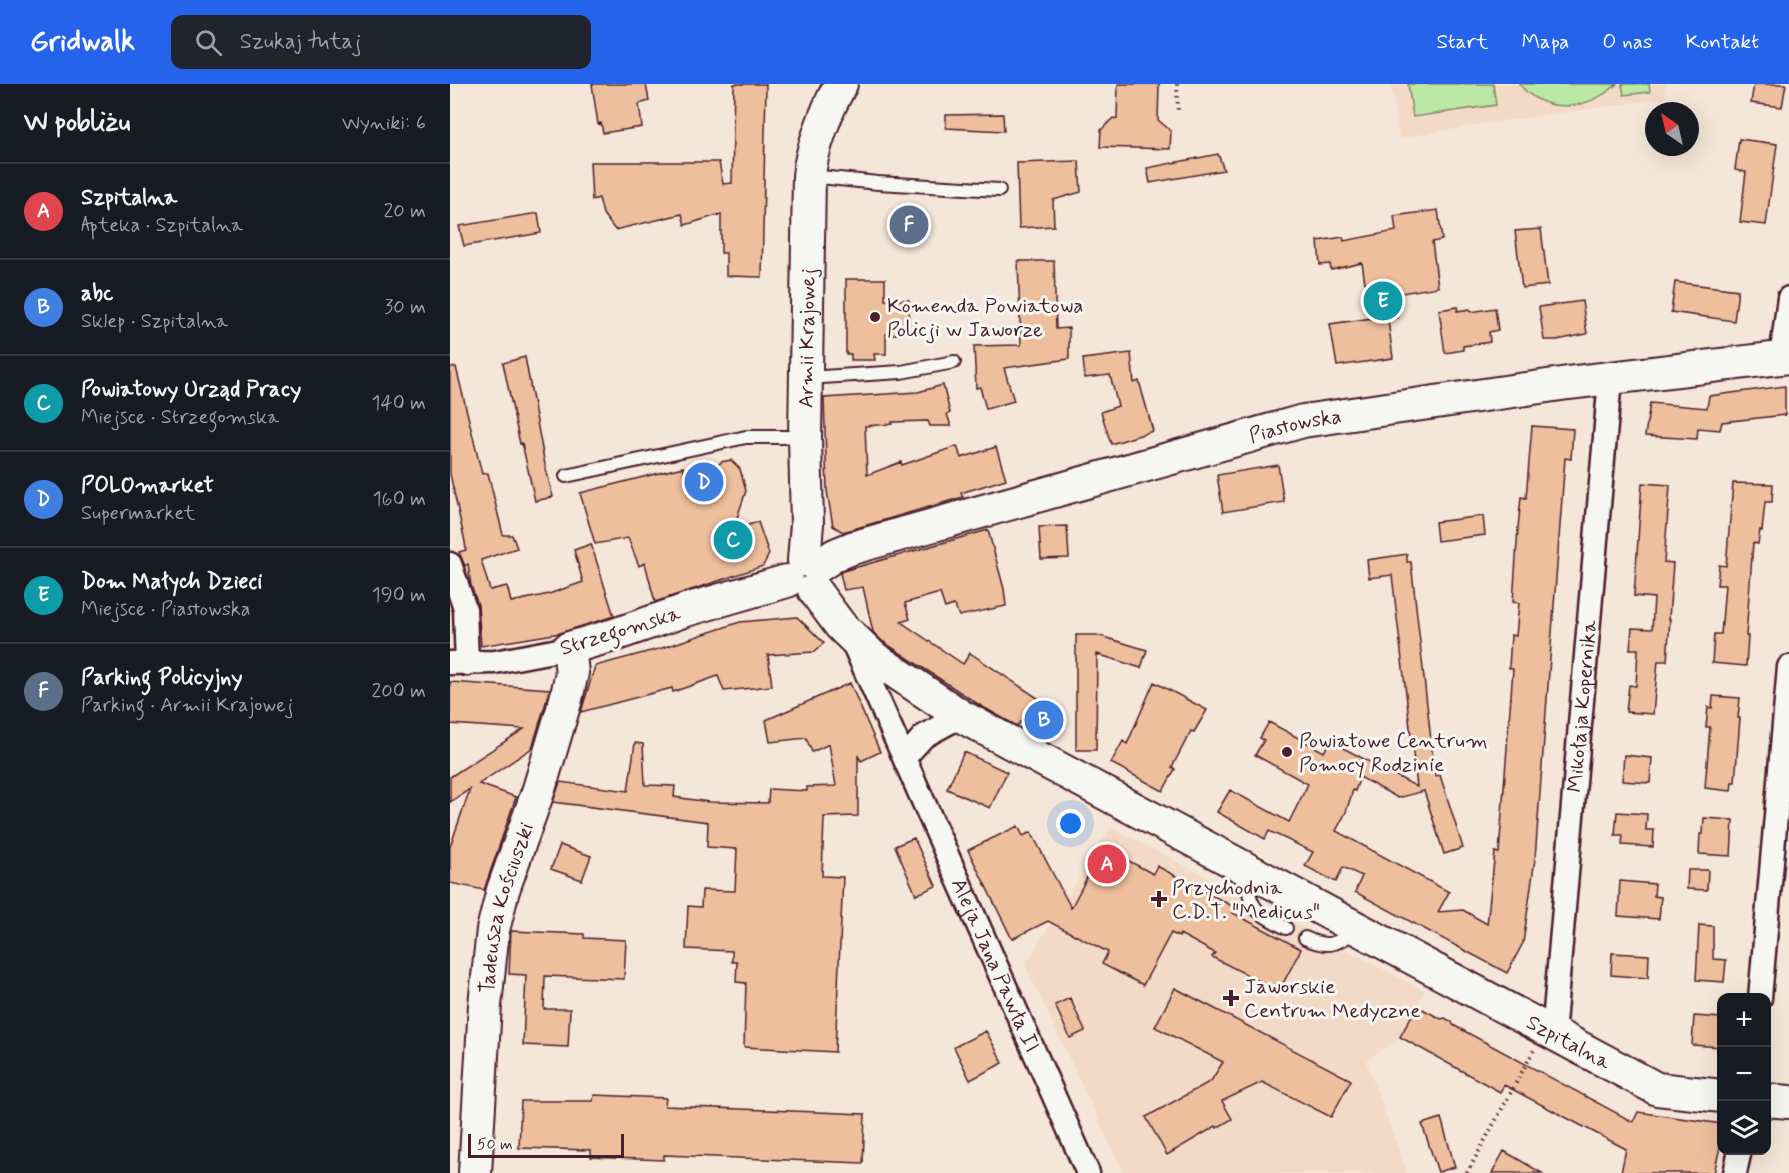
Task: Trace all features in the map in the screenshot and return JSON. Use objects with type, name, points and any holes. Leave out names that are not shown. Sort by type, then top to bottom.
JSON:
[{"type":"street","points":[[817,84],[825,119]]},
{"type":"street","name":"Armii Krajowej","points":[[806,574],[808,176],[825,119],[841,84]]},
{"type":"street","points":[[1785,358],[1789,298]]},
{"type":"street","name":"Piastowska","points":[[806,574],[844,550],[1303,421],[1610,379],[1785,358]]},
{"type":"street","name":"Mikołaja Kopernika","points":[[1548,1032],[1610,379]]},
{"type":"street","points":[[807,524],[824,540],[844,550]]},
{"type":"street","points":[[450,564],[465,609],[459,664]]},
{"type":"street","name":"Szpitalna","points":[[806,574],[851,638],[873,657],[961,716],[1657,1089],[1717,1095]]},
{"type":"street","name":"Strzegomska","points":[[459,664],[495,662],[569,648],[806,574]]},
{"type":"street","name":"Aleja Jana Pawła II","points":[[851,638],[1088,1173]]},
{"type":"street","name":"Tadeusza Kościuszki","points":[[475,1173],[485,1005],[493,930],[503,890],[539,789],[566,699],[572,673],[569,648]]},
{"type":"street","points":[[1760,993],[1789,667]]},
{"type":"street","points":[[905,757],[924,736],[961,716]]},
{"type":"street","points":[[1771,1100],[1789,1102]]},
{"type":"street","points":[[1735,1173],[1739,1155]]},
{"type":"lane","points":[[808,176],[878,183],[999,190]]},
{"type":"lane","points":[[806,378],[901,372],[954,362]]},
{"type":"lane","points":[[566,476],[746,437],[805,437]]},
{"type":"lane","points":[[1245,868],[1250,901],[1255,909],[1286,928]]},
{"type":"lane","points":[[1305,938],[1324,945],[1333,944],[1358,929]]},
{"type":"path","points":[[1177,84],[1178,112]]},
{"type":"path","points":[[1467,1173],[1527,1064],[1548,1032]]},
{"type":"shaded area","points":[[1391,84],[1666,84],[1665,98],[1399,138]]},
{"type":"shaded area","name":"Jaworskie Centrum Medyczne","points":[[1111,827],[1425,991],[1400,1037],[1366,1061],[1407,1173],[1124,1173],[1025,965]]},
{"type":"green space","points":[[1408,84],[1493,84],[1496,105],[1413,117]]},
{"type":"green space","points":[[1519,84],[1617,84],[1606,93],[1593,99],[1567,106],[1542,101]]},
{"type":"green space","points":[[1622,84],[1649,84],[1650,92],[1624,95]]},
{"type":"building","points":[[592,84],[646,84],[649,101],[639,104],[642,127],[603,133],[601,123],[598,124]]},
{"type":"building","points":[[734,84],[766,84],[762,277],[726,276],[726,253],[721,253],[721,214],[685,225],[682,214],[615,230],[603,214],[599,198],[592,200],[590,162],[719,162],[723,184],[732,183]]},
{"type":"building","points":[[1118,84],[1159,84],[1158,120],[1171,131],[1170,149],[1100,147],[1101,130],[1113,118],[1117,119]]},
{"type":"building","points":[[1754,84],[1786,84],[1782,107],[1751,103]]},
{"type":"building","points":[[1003,114],[1004,131],[946,128],[946,115]]},
{"type":"building","points":[[1739,139],[1777,144],[1766,225],[1740,222],[1746,172],[1735,170]]},
{"type":"building","points":[[1218,154],[1224,170],[1150,183],[1147,168]]},
{"type":"building","points":[[1079,161],[1081,192],[1053,200],[1054,226],[1019,228],[1017,163]]},
{"type":"building","points":[[1438,210],[1442,240],[1432,242],[1438,287],[1395,294],[1398,318],[1388,320],[1393,358],[1337,366],[1330,324],[1372,318],[1368,283],[1365,283],[1362,263],[1331,270],[1330,264],[1320,265],[1318,241],[1343,237],[1344,241],[1396,231],[1394,216]]},
{"type":"building","points":[[538,213],[541,233],[464,246],[459,226]]},
{"type":"building","points":[[1541,229],[1548,285],[1522,288],[1515,231]]},
{"type":"building","points":[[1018,261],[1054,261],[1056,329],[1069,328],[1069,359],[1004,368],[1014,401],[986,409],[980,387],[976,388],[974,346],[1021,345]]},
{"type":"building","name":"Komenda Powiatowa Policji w Jaworze","points":[[846,279],[885,279],[885,300],[909,300],[909,326],[897,326],[898,334],[886,334],[886,354],[874,354],[875,360],[851,360],[851,354],[846,354]]},
{"type":"building","points":[[1675,282],[1738,290],[1734,321],[1671,312]]},
{"type":"building","points":[[1582,301],[1587,334],[1544,340],[1539,307]]},
{"type":"building","points":[[1458,307],[1457,311],[1470,309],[1471,312],[1495,308],[1498,330],[1489,332],[1490,342],[1463,346],[1463,350],[1445,353],[1439,310]]},
{"type":"building","points":[[1131,353],[1134,383],[1139,381],[1153,431],[1111,444],[1101,412],[1118,406],[1110,375],[1085,378],[1083,359]]},
{"type":"building","points":[[525,357],[553,497],[535,501],[503,363]]},
{"type":"building","points":[[450,367],[456,367],[482,474],[488,473],[503,535],[512,535],[517,548],[481,560],[490,590],[507,586],[511,602],[549,594],[583,582],[574,550],[591,544],[614,616],[560,633],[481,646],[478,605],[471,586],[468,564],[465,566],[459,552],[466,550],[450,474]]},
{"type":"building","points":[[943,385],[951,426],[930,426],[928,421],[892,422],[892,424],[865,426],[867,475],[901,462],[902,465],[957,446],[961,458],[996,447],[1006,479],[961,493],[963,497],[843,532],[833,526],[827,491],[824,398],[918,392]]},
{"type":"building","points":[[1785,386],[1785,415],[1722,422],[1720,430],[1698,428],[1697,439],[1645,436],[1650,403],[1707,408],[1709,396]]},
{"type":"building","points":[[1532,426],[1573,429],[1571,459],[1565,458],[1535,859],[1523,943],[1507,973],[1355,892],[1362,876],[1343,867],[1336,882],[1305,866],[1313,852],[1269,831],[1265,839],[1217,812],[1230,790],[1289,822],[1308,784],[1255,755],[1264,740],[1260,738],[1269,722],[1324,752],[1330,741],[1417,787],[1392,575],[1369,578],[1367,560],[1407,554],[1407,562],[1411,562],[1435,776],[1440,775],[1463,848],[1444,854],[1424,791],[1398,798],[1360,777],[1336,831],[1449,892],[1438,912],[1463,910],[1487,924],[1495,852],[1499,853],[1513,669],[1509,668],[1511,635],[1516,636],[1519,603],[1513,602],[1518,528],[1521,497],[1526,498]]},
{"type":"building","points":[[731,460],[740,469],[746,491],[733,530],[758,522],[769,554],[763,566],[655,602],[645,563],[639,566],[628,538],[595,544],[580,493],[683,467],[686,477],[714,470],[721,462]]},
{"type":"building","points":[[1278,465],[1284,502],[1223,512],[1217,475]]},
{"type":"building","points":[[1642,483],[1670,485],[1664,562],[1673,563],[1667,661],[1658,661],[1653,714],[1626,712],[1629,685],[1636,686],[1638,649],[1630,649],[1632,628],[1652,629],[1654,598],[1634,596]]},
{"type":"building","points":[[1733,483],[1773,484],[1772,502],[1765,502],[1762,531],[1760,530],[1758,544],[1753,543],[1746,666],[1712,663],[1714,634],[1721,634],[1725,585],[1717,585],[1719,565],[1726,566]]},
{"type":"building","points":[[1483,516],[1485,535],[1437,541],[1435,522]]},
{"type":"building","points":[[1067,526],[1069,558],[1041,559],[1039,527]]},
{"type":"building","points":[[988,530],[1004,589],[1006,606],[959,616],[954,605],[945,608],[940,593],[905,603],[910,619],[901,622],[963,664],[970,653],[1063,715],[1046,740],[1020,722],[1017,726],[981,706],[882,641],[873,632],[863,587],[844,590],[840,573],[843,571]]},
{"type":"building","points":[[797,617],[824,643],[814,652],[768,655],[772,686],[724,691],[718,676],[673,692],[672,688],[581,712],[595,666],[662,648],[740,622]]},
{"type":"building","points":[[1076,635],[1097,635],[1147,650],[1141,668],[1097,654],[1096,750],[1076,750]]},
{"type":"building","points":[[450,682],[550,689],[532,748],[479,784],[516,797],[484,890],[450,883],[450,847],[470,789],[450,802],[450,777],[524,729],[450,724]]},
{"type":"building","points":[[1154,682],[1207,710],[1194,732],[1191,731],[1172,767],[1175,769],[1163,791],[1111,763],[1123,741],[1127,744]]},
{"type":"building","points":[[850,683],[880,752],[861,761],[858,756],[858,816],[824,817],[822,876],[843,877],[835,1052],[744,1047],[746,983],[736,982],[737,962],[732,962],[732,951],[686,949],[688,906],[701,907],[702,890],[735,891],[737,849],[707,847],[708,822],[553,802],[560,782],[628,791],[635,743],[643,744],[645,785],[675,786],[674,797],[709,802],[768,803],[769,789],[807,791],[807,787],[836,786],[829,744],[812,752],[806,738],[770,742],[766,720]]},
{"type":"building","points":[[1713,696],[1740,698],[1735,782],[1732,782],[1731,791],[1705,788],[1710,727],[1706,727],[1708,707],[1712,708]]},
{"type":"building","points":[[964,752],[1007,772],[990,808],[947,789]]},
{"type":"building","points":[[1624,755],[1652,758],[1650,783],[1622,781]]},
{"type":"building","points":[[1617,812],[1647,814],[1646,830],[1654,830],[1653,847],[1622,845],[1623,835],[1615,835]]},
{"type":"building","points":[[1704,818],[1733,820],[1731,856],[1699,854]]},
{"type":"building","points":[[1018,826],[1023,836],[1031,832],[1071,908],[1103,847],[1153,874],[1157,866],[1236,908],[1233,913],[1301,949],[1279,991],[1212,957],[1215,953],[1180,934],[1179,937],[1171,933],[1143,985],[1102,964],[1108,952],[1048,921],[1012,939],[968,850]]},
{"type":"building","points":[[914,838],[936,886],[916,895],[895,846]]},
{"type":"building","points":[[560,845],[591,856],[582,880],[551,869]]},
{"type":"building","points":[[1688,870],[1708,870],[1707,890],[1687,889]]},
{"type":"building","points":[[1620,881],[1655,884],[1654,896],[1661,897],[1659,919],[1618,916]]},
{"type":"building","points":[[1699,925],[1713,926],[1713,959],[1726,960],[1724,982],[1696,980]]},
{"type":"building","points":[[511,931],[584,934],[584,938],[626,940],[624,979],[545,976],[544,1009],[570,1009],[568,1047],[523,1045],[526,975],[509,974]]},
{"type":"building","points":[[1612,953],[1649,955],[1648,978],[1611,975]]},
{"type":"building","points":[[1175,988],[1351,1080],[1331,1117],[1262,1082],[1222,1101],[1232,1119],[1167,1155],[1146,1117],[1211,1081],[1223,1062],[1155,1027]]},
{"type":"building","points":[[1070,998],[1085,1031],[1070,1038],[1055,1005]]},
{"type":"building","points":[[1417,1006],[1441,1019],[1445,1018],[1453,1025],[1633,1122],[1638,1112],[1717,1123],[1718,1155],[1714,1173],[1621,1173],[1626,1149],[1504,1085],[1500,1092],[1400,1037]]},
{"type":"building","points":[[1694,1016],[1717,1018],[1717,1047],[1692,1045]]},
{"type":"building","points":[[986,1031],[1003,1063],[970,1080],[954,1047]]},
{"type":"building","points":[[594,1095],[666,1098],[665,1106],[865,1114],[863,1163],[664,1155],[664,1160],[613,1158],[591,1157],[591,1150],[519,1148],[521,1101],[593,1101]]},
{"type":"building","points":[[1441,1118],[1455,1167],[1438,1172],[1422,1124]]},
{"type":"building","points":[[1504,1151],[1542,1173],[1492,1173]]},
{"type":"place","name":"Parking Policyjny","points":[[909,225]]},
{"type":"place","name":"Dom Małych Dzieci","points":[[1383,301]]},
{"type":"place","name":"Komenda Powiatowa Policji w Jaworze","points":[[875,317]]},
{"type":"place","name":"POLOmarket","points":[[704,482]]},
{"type":"place","name":"Powiatowy Urząd Pracy","points":[[733,540]]},
{"type":"place","name":"abc","points":[[1044,720]]},
{"type":"place","name":"Powiatowe Centrum Pomocy Rodzinie","points":[[1287,752]]},
{"type":"place","name":"Szpitalna","points":[[1107,864]]},
{"type":"place","name":"Przychodnia C.D.T. \"Medicus\"","points":[[1159,899]]},
{"type":"place","name":"Jaworskie Centrum Medyczne","points":[[1231,998]]}]
